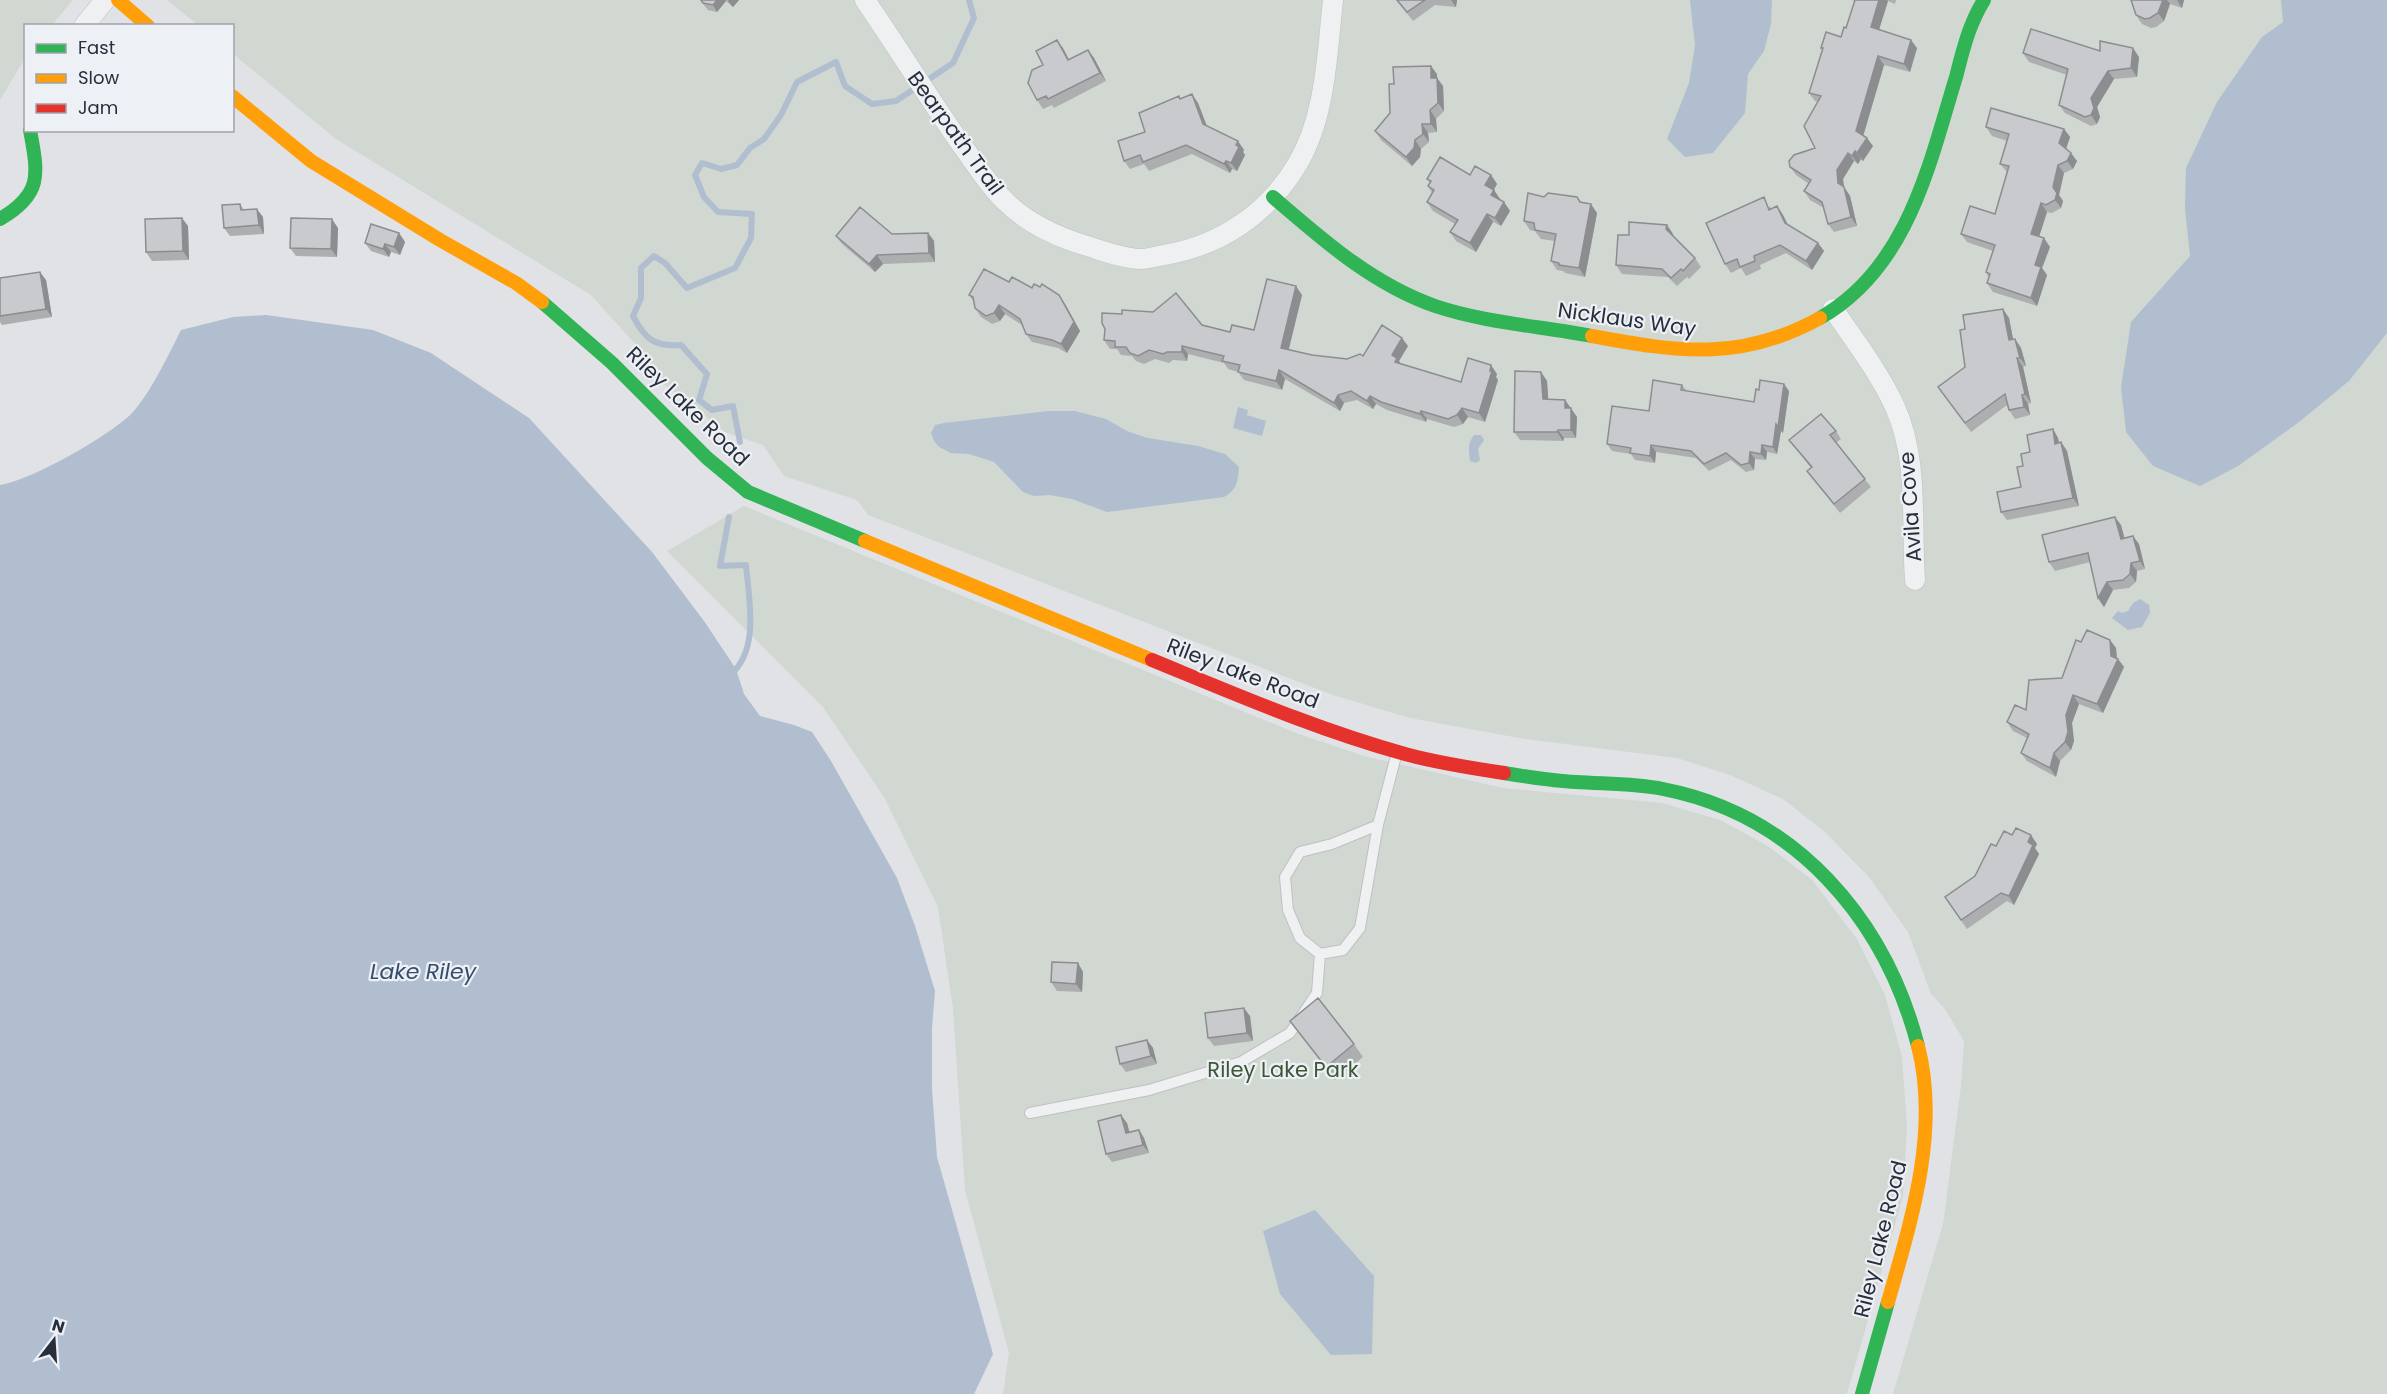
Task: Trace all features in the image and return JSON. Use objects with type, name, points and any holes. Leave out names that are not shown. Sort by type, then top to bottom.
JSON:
[{"type":"street","points":[[86,24],[105,0]]},
{"type":"street","points":[[118,0],[146,24]]},
{"type":"street","name":"Bearpath Trail","points":[[865,0],[938,110],[982,173],[1005,201],[1033,223],[1066,240],[1141,259],[1179,252],[1215,241],[1248,220],[1273,197],[1298,164],[1314,129],[1322,91],[1333,0]]},
{"type":"street","name":"Nicklaus Way","points":[[1273,197],[1357,266],[1396,290],[1439,308],[1486,320],[1667,348],[1707,351],[1747,346],[1786,335],[1833,309],[1855,293],[1882,263],[1901,232],[1920,191],[1967,39],[1984,0]]},
{"type":"street","name":"Riley Lake Road","points":[[234,98],[311,161],[440,240],[516,283],[550,307],[612,363],[707,458],[748,492],[1244,698],[1397,752],[1496,772],[1569,782],[1672,790],[1722,807],[1768,829],[1811,861],[1848,899],[1878,942],[1901,990],[1918,1041],[1925,1094],[1924,1146],[1915,1200],[1862,1394]]},
{"type":"street","points":[[0,219],[18,210],[31,191],[37,173],[30,132]]},
{"type":"street","name":"Avila Cove","points":[[1833,309],[1874,370],[1899,420],[1908,450],[1913,493],[1915,580]]},
{"type":"lane","points":[[1378,825],[1332,844],[1300,852],[1286,877],[1288,910],[1300,938],[1320,954],[1343,950],[1360,928],[1378,825],[1397,752]]},
{"type":"lane","points":[[1030,1113],[1149,1090],[1241,1062],[1290,1033],[1317,993],[1320,954]]},
{"type":"green space","points":[[0,0],[73,0],[53,24],[24,24],[24,60],[0,100]]},
{"type":"green space","points":[[167,0],[2387,0],[2387,1394],[1893,1394],[1943,1224],[1961,1086],[1964,1041],[1945,1009],[1931,994],[1908,932],[1869,877],[1825,832],[1783,799],[1730,775],[1677,758],[1519,738],[1410,718],[1330,694],[868,515],[857,500],[784,476],[763,445],[725,432],[657,379],[636,345],[591,295],[336,139],[234,55],[234,24],[197,24]]},
{"type":"green space","name":"Riley Lake Park","points":[[744,506],[1296,733],[1364,756],[1503,788],[1662,803],[1720,820],[1768,846],[1812,880],[1857,939],[1885,995],[1902,1057],[1907,1127],[1903,1196],[1847,1394],[1003,1394],[1009,1353],[965,1190],[953,1009],[938,907],[884,797],[823,707],[667,551]]},
{"type":"water","points":[[1690,0],[1772,0],[1771,24],[1764,51],[1748,74],[1745,113],[1713,153],[1685,157],[1667,139],[1689,83],[1695,45]]},
{"type":"water","points":[[2281,0],[2387,0],[2387,333],[2349,381],[2299,422],[2238,466],[2200,486],[2153,466],[2126,432],[2121,387],[2131,322],[2190,256],[2185,208],[2186,168],[2217,102],[2262,37],[2283,22]]},
{"type":"water","name":"Lake Riley","points":[[266,315],[373,330],[431,353],[529,418],[652,552],[704,621],[736,669],[744,694],[760,716],[812,732],[831,761],[897,878],[935,991],[932,1028],[932,1089],[937,1157],[993,1354],[974,1394],[0,1394],[0,485],[30,475],[69,456],[122,422],[146,395],[181,330],[233,317]]},
{"type":"water","points":[[1238,407],[1248,410],[1247,415],[1266,421],[1262,436],[1233,428]]},
{"type":"water","points":[[1048,411],[1075,411],[1106,419],[1127,431],[1148,438],[1198,446],[1225,454],[1239,467],[1236,485],[1224,497],[1107,512],[1072,499],[1050,495],[1034,496],[1023,492],[994,462],[969,454],[951,453],[939,447],[931,433],[935,425],[944,423]]},
{"type":"water","points":[[1474,435],[1481,435],[1484,440],[1478,449],[1480,460],[1476,463],[1470,461],[1469,450]]},
{"type":"water","points":[[2140,599],[2149,605],[2150,613],[2142,627],[2128,630],[2112,618],[2118,611],[2122,613],[2128,611],[2133,603]]},
{"type":"water","points":[[1315,1210],[1374,1276],[1372,1354],[1331,1355],[1280,1294],[1263,1231]]},
{"type":"building","points":[[701,0],[717,0],[713,5],[703,3]]},
{"type":"building","points":[[1397,0],[1425,0],[1407,12]]},
{"type":"building","points":[[1855,0],[1879,0],[1871,27],[1911,40],[1904,64],[1878,56],[1856,131],[1867,138],[1857,153],[1855,151],[1852,156],[1848,153],[1837,170],[1838,183],[1844,187],[1851,217],[1828,224],[1822,202],[1804,191],[1811,180],[1790,167],[1789,161],[1794,155],[1815,148],[1804,126],[1821,96],[1809,93],[1823,48],[1821,48],[1826,32],[1841,37]]},
{"type":"building","points":[[2131,0],[2163,0],[2158,13],[2145,19],[2136,15]]},
{"type":"building","points":[[2031,29],[2100,51],[2100,41],[2133,48],[2131,68],[2108,71],[2091,98],[2094,108],[2091,115],[2085,117],[2059,105],[2068,69],[2023,53]]},
{"type":"building","points":[[1057,40],[1068,60],[1088,50],[1100,73],[1048,99],[1046,96],[1037,100],[1028,83],[1032,70],[1043,65],[1036,51]]},
{"type":"building","points":[[1431,66],[1431,78],[1437,78],[1438,103],[1430,110],[1431,124],[1422,124],[1423,134],[1415,140],[1414,148],[1406,157],[1375,131],[1390,113],[1389,84],[1394,84],[1393,67]]},
{"type":"building","points":[[1192,94],[1203,124],[1238,141],[1236,145],[1239,147],[1231,163],[1226,161],[1224,164],[1186,145],[1143,162],[1140,155],[1124,161],[1118,141],[1145,132],[1139,113],[1179,96],[1180,99]]},
{"type":"building","points":[[1991,108],[2064,129],[2059,143],[2071,153],[2067,161],[2058,165],[2053,187],[2057,193],[2055,200],[2046,205],[2041,203],[2031,234],[2044,238],[2035,265],[2041,267],[2031,298],[1987,283],[1990,274],[1986,272],[1995,245],[1961,234],[1970,206],[1995,214],[2009,166],[2000,164],[2009,134],[1986,127]]},
{"type":"building","points":[[1440,157],[1470,175],[1475,166],[1491,175],[1485,185],[1494,190],[1491,195],[1504,202],[1495,218],[1487,214],[1470,243],[1450,232],[1458,220],[1427,202],[1434,190],[1428,186],[1431,181],[1427,179]]},
{"type":"building","points":[[1528,193],[1544,197],[1548,193],[1577,197],[1580,202],[1591,204],[1579,268],[1559,265],[1551,261],[1556,234],[1535,230],[1534,223],[1524,221]]},
{"type":"building","points":[[1764,197],[1769,210],[1777,206],[1785,223],[1818,243],[1806,261],[1780,245],[1754,256],[1755,261],[1740,267],[1737,259],[1725,264],[1706,223]]},
{"type":"building","points":[[240,204],[241,210],[257,209],[259,225],[224,228],[222,205]]},
{"type":"building","points":[[860,207],[892,234],[928,233],[929,253],[877,255],[869,264],[836,236]]},
{"type":"building","points":[[182,218],[183,251],[146,252],[145,219]]},
{"type":"building","points":[[291,218],[332,219],[331,249],[290,248]]},
{"type":"building","points":[[1629,222],[1667,225],[1666,229],[1695,258],[1683,271],[1681,269],[1671,278],[1662,269],[1616,265],[1618,235],[1629,235]]},
{"type":"building","points":[[371,224],[399,233],[394,247],[385,244],[383,249],[365,243]]},
{"type":"building","points":[[984,269],[1009,282],[1012,277],[1032,288],[1034,284],[1040,287],[1042,284],[1059,295],[1074,322],[1061,344],[1026,334],[1020,319],[999,305],[994,313],[986,316],[975,308],[973,297],[969,295]]},
{"type":"building","points":[[40,272],[46,309],[0,316],[0,278]]},
{"type":"building","points":[[1267,279],[1296,286],[1281,348],[1312,355],[1347,359],[1360,354],[1363,356],[1382,325],[1402,338],[1392,355],[1397,358],[1395,362],[1461,382],[1468,358],[1491,365],[1490,371],[1492,371],[1479,413],[1462,408],[1457,415],[1448,419],[1421,411],[1420,414],[1381,402],[1370,396],[1367,401],[1351,391],[1338,395],[1334,403],[1279,370],[1276,381],[1238,372],[1240,365],[1222,361],[1224,356],[1182,346],[1182,352],[1163,354],[1149,350],[1138,356],[1130,353],[1126,347],[1115,347],[1115,341],[1104,340],[1105,329],[1102,323],[1102,313],[1122,314],[1122,310],[1153,312],[1176,293],[1202,325],[1230,332],[1232,325],[1254,330]]},
{"type":"building","points":[[2003,309],[2009,340],[2015,339],[2020,358],[2017,358],[2025,394],[2022,395],[2024,407],[2009,410],[2005,394],[1965,423],[1938,387],[1965,367],[1960,330],[1965,329],[1963,315]]},
{"type":"building","points":[[1515,371],[1541,372],[1543,399],[1565,400],[1565,408],[1571,408],[1571,430],[1514,432]]},
{"type":"building","points":[[1653,380],[1682,385],[1681,390],[1754,402],[1760,380],[1784,384],[1773,447],[1762,445],[1761,454],[1750,452],[1749,463],[1741,465],[1726,453],[1704,464],[1691,451],[1651,445],[1650,456],[1630,453],[1631,448],[1607,444],[1612,406],[1649,411]]},
{"type":"building","points":[[1821,414],[1836,431],[1830,435],[1865,479],[1834,504],[1807,471],[1812,467],[1789,440]]},
{"type":"building","points":[[2053,429],[2055,444],[2061,442],[2073,498],[2001,512],[1997,492],[2021,487],[2017,467],[2023,466],[2021,454],[2030,452],[2027,435]]},
{"type":"building","points":[[2115,517],[2121,539],[2133,536],[2140,561],[2131,563],[2130,574],[2123,580],[2107,582],[2098,598],[2088,553],[2049,562],[2042,535]]},
{"type":"building","points":[[2087,630],[2110,640],[2111,656],[2118,659],[2097,704],[2073,695],[2066,715],[2068,732],[2065,742],[2054,753],[2050,768],[2021,753],[2029,734],[2007,722],[2015,705],[2026,710],[2029,680],[2062,678],[2076,640],[2081,642]]},
{"type":"building","points":[[2016,828],[2031,835],[2028,842],[2033,845],[2009,896],[2001,893],[1961,920],[1945,897],[1975,876],[1991,844],[1996,846],[2004,831],[2012,835]]},
{"type":"building","points":[[1052,962],[1078,963],[1076,984],[1051,982]]},
{"type":"building","points":[[1318,998],[1354,1044],[1326,1067],[1290,1021]]},
{"type":"building","points":[[1244,1008],[1247,1033],[1208,1038],[1205,1013]]},
{"type":"building","points":[[1147,1040],[1151,1056],[1120,1064],[1116,1047]]},
{"type":"building","points":[[1121,1115],[1126,1133],[1139,1130],[1143,1145],[1106,1154],[1098,1121]]},
{"type":"waterway","points":[[740,442],[733,406],[712,410],[699,400],[707,374],[681,345],[657,343],[646,336],[637,324],[633,316],[641,298],[641,268],[654,256],[665,263],[687,288],[735,268],[751,238],[752,214],[718,212],[704,197],[695,175],[702,163],[721,169],[737,165],[750,148],[764,139],[781,115],[797,82],[836,62],[845,86],[872,104],[896,101],[953,63],[974,18],[969,0]]},
{"type":"waterway","points":[[729,517],[720,566],[746,565],[750,609],[746,652],[730,675]]},
{"type":"traffic: fast","points":[[1820,318],[1850,297],[1875,272],[1895,243],[1911,212],[1936,145],[1967,37],[1984,0]]},
{"type":"traffic: fast","points":[[0,219],[24,201],[34,182],[35,159],[30,132]]},
{"type":"traffic: fast","points":[[1273,197],[1349,259],[1390,286],[1412,297],[1454,312],[1592,336]]},
{"type":"traffic: fast","points":[[542,302],[612,363],[707,458],[748,492],[865,541]]},
{"type":"traffic: fast","points":[[1504,773],[1558,781],[1663,789],[1711,802],[1754,822],[1793,848],[1828,880],[1858,916],[1883,956],[1903,1000],[1918,1046]]},
{"type":"traffic: fast","points":[[1862,1394],[1888,1302]]},
{"type":"traffic: slow","points":[[118,0],[146,24]]},
{"type":"traffic: slow","points":[[234,98],[311,161],[440,240],[516,283],[542,302]]},
{"type":"traffic: slow","points":[[1592,336],[1653,346],[1709,350],[1763,342],[1820,318]]},
{"type":"traffic: slow","points":[[865,541],[1152,660]]},
{"type":"traffic: slow","points":[[1888,1302],[1913,1208],[1924,1143],[1926,1110],[1924,1078],[1918,1046]]},
{"type":"traffic: jam","points":[[1152,660],[1340,734],[1429,760],[1504,773]]}]
